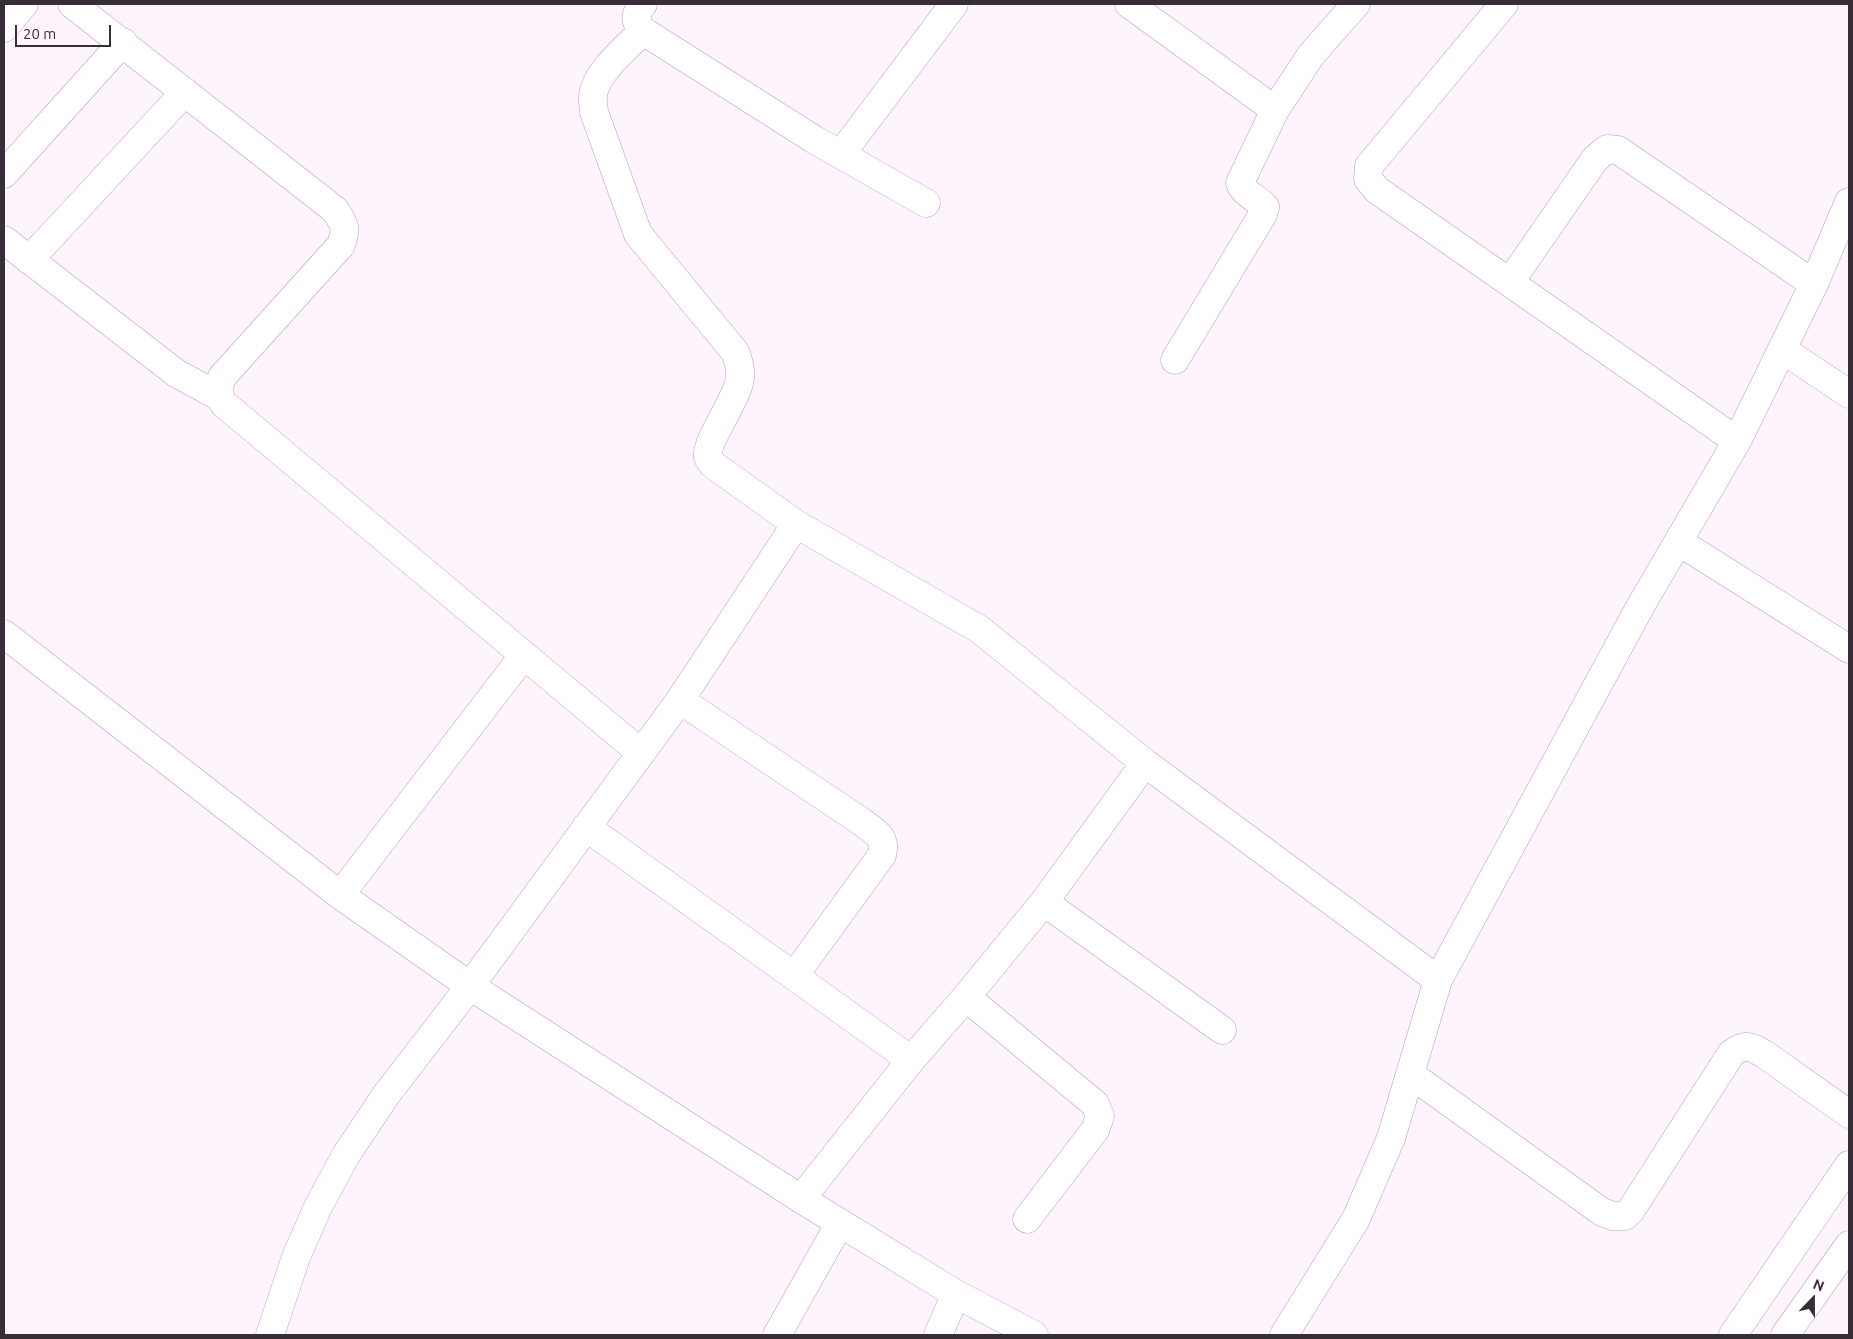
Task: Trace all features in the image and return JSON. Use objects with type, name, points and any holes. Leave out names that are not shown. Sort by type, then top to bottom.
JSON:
[{"type":"street","points":[[4,28],[24,4]]},
{"type":"street","points":[[72,4],[123,42],[335,210],[344,223],[345,233],[341,245],[222,377],[218,396]]},
{"type":"street","points":[[643,4],[636,16],[636,24],[643,31],[815,140],[926,202]]},
{"type":"street","points":[[841,154],[954,4]]},
{"type":"street","points":[[1129,4],[1275,110]]},
{"type":"street","points":[[1175,360],[1263,214],[1265,207],[1242,189],[1240,183],[1275,110],[1310,55],[1356,4]]},
{"type":"street","points":[[1504,4],[1370,166],[1368,179],[1377,190],[1737,441]]},
{"type":"street","points":[[643,31],[603,72],[597,82],[593,96],[594,112],[638,234],[735,352],[740,366],[740,380],[737,391],[710,446],[708,457],[712,464],[796,524],[979,629],[1145,763],[1438,980]]},
{"type":"street","points":[[4,174],[123,42]]},
{"type":"street","points":[[29,260],[184,92]]},
{"type":"street","points":[[1510,282],[1595,159],[1607,150],[1618,150],[1814,284]]},
{"type":"street","points":[[1284,1335],[1356,1219],[1391,1138],[1438,980],[1640,607],[1737,441],[1814,284],[1849,202]]},
{"type":"street","points":[[4,240],[176,373],[218,396],[224,404],[641,754]]},
{"type":"street","points":[[1783,350],[1849,394]]},
{"type":"street","points":[[270,1335],[296,1257],[318,1207],[346,1155],[386,1095],[470,986],[680,700],[796,524]]},
{"type":"street","points":[[1679,542],[1849,649]]},
{"type":"street","points":[[4,634],[340,895],[470,986],[801,1199],[956,1294],[1034,1335]]},
{"type":"street","points":[[340,895],[524,655]]},
{"type":"street","points":[[680,700],[880,836],[884,846],[882,855],[794,976]]},
{"type":"street","points":[[801,1199],[911,1060],[966,997],[1044,902],[1145,763]]},
{"type":"street","points":[[586,827],[911,1060]]},
{"type":"street","points":[[1044,902],[1222,1030]]},
{"type":"street","points":[[966,997],[1095,1104],[1100,1116],[1095,1130],[1027,1219]]},
{"type":"street","points":[[1410,1074],[1602,1212],[1613,1216],[1625,1216],[1631,1210],[1732,1054],[1740,1047],[1751,1047],[1764,1054],[1849,1114]]},
{"type":"street","points":[[1733,1335],[1849,1165]]},
{"type":"street","points":[[777,1335],[840,1223]]},
{"type":"street","points":[[1786,1335],[1849,1245]]},
{"type":"street","points":[[938,1335],[956,1294]]}]
